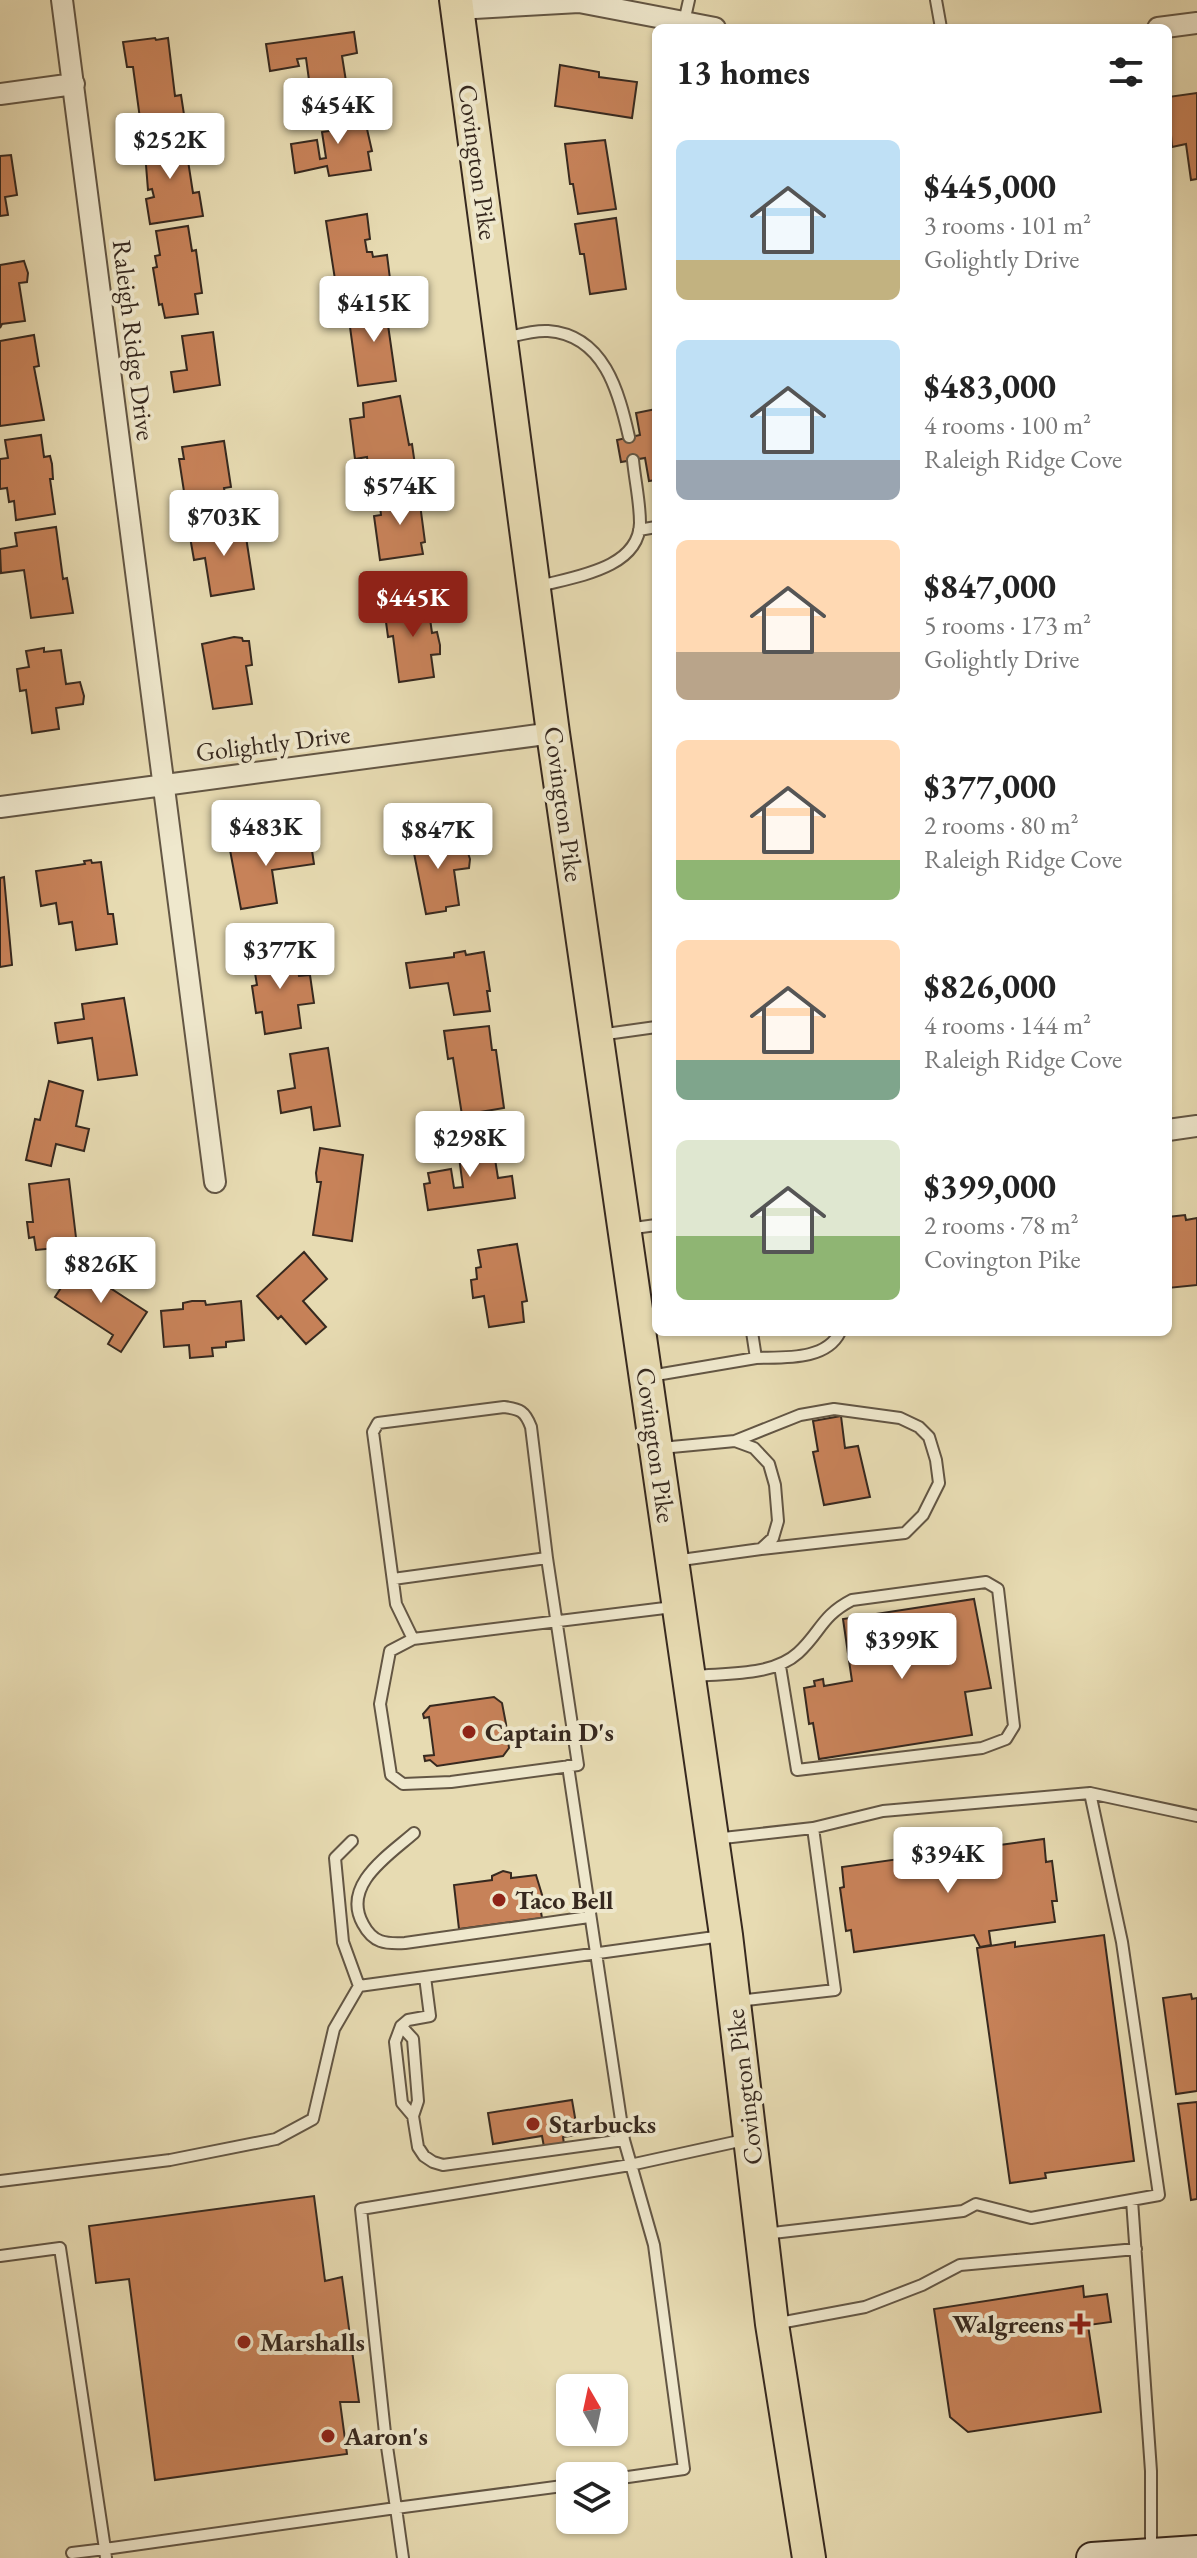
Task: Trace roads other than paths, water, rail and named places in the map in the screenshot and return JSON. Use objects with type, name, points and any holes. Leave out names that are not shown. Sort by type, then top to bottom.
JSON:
[{"type":"main road","name":"Covington Pike","points":[[457,5],[553,733],[597,1036],[640,1227],[646,1377],[726,1935],[772,2324],[809,2558]]},
{"type":"main road","points":[[1092,2558],[1197,2551]]},
{"type":"street","name":"Raleigh Ridge Drive","points":[[62,0],[215,1182]]},
{"type":"street","points":[[457,5],[579,2],[694,24]]},
{"type":"street","points":[[1172,26],[1197,23]]},
{"type":"street","points":[[0,94],[74,84]]},
{"type":"street","name":"Golightly Drive","points":[[0,807],[553,733]]},
{"type":"street","points":[[1172,1129],[1197,1126]]},
{"type":"lane","points":[[684,22],[689,0]]},
{"type":"lane","points":[[936,0],[940,24]]},
{"type":"lane","points":[[501,339],[545,330],[581,339],[611,376],[629,437]]},
{"type":"lane","points":[[534,587],[598,569],[626,555],[636,542],[639,530],[633,460]]},
{"type":"lane","points":[[639,530],[652,528]]},
{"type":"lane","points":[[597,1036],[652,1028]]},
{"type":"lane","points":[[753,1336],[756,1358]]},
{"type":"lane","points":[[646,1377],[756,1358],[797,1356],[823,1350],[838,1336]]},
{"type":"lane","points":[[413,1639],[396,1604],[373,1432],[378,1423],[504,1407],[520,1409],[531,1427],[554,1622],[578,1765],[451,1782],[403,1784],[391,1775],[380,1704],[390,1651],[413,1639],[554,1622],[679,1606]]},
{"type":"lane","points":[[656,1448],[735,1441],[800,1415],[834,1409],[900,1418],[919,1427],[929,1437],[936,1460],[939,1483],[923,1515],[905,1533],[672,1561]]},
{"type":"lane","points":[[735,1441],[754,1448],[769,1464],[775,1485],[778,1521],[773,1538],[761,1549]]},
{"type":"lane","points":[[393,1579],[547,1558]]},
{"type":"lane","points":[[689,1677],[780,1666],[799,1652],[833,1610],[852,1600],[986,1582],[998,1589],[1014,1726],[1006,1739],[982,1748],[797,1770],[780,1666]]},
{"type":"lane","points":[[568,1766],[624,2140],[654,2245],[684,2469],[628,2477]]},
{"type":"lane","points":[[712,1839],[813,1828],[883,1811],[1090,1793],[1197,1816]]},
{"type":"lane","points":[[761,2234],[963,2211],[976,2204],[1031,2218],[1159,2195],[1122,1942],[1090,1793]]},
{"type":"lane","points":[[734,2002],[835,1990],[813,1828]]},
{"type":"lane","points":[[414,1833],[374,1867],[360,1888],[360,1919],[369,1935],[380,1942],[428,1940],[589,1917]]},
{"type":"lane","points":[[352,1841],[335,1858],[343,1942],[359,1986]]},
{"type":"lane","points":[[359,1986],[726,1935]]},
{"type":"lane","points":[[413,2116],[402,2103],[395,2042],[401,2026],[408,2020],[430,2016],[425,1977]]},
{"type":"lane","points":[[0,2181],[170,2160],[276,2139],[313,2119],[334,2029],[359,1986]]},
{"type":"lane","points":[[401,2026],[413,2039],[418,2101],[413,2116],[418,2147],[433,2162],[443,2165],[624,2140]]},
{"type":"lane","points":[[403,2558],[385,2433],[361,2209],[630,2165],[750,2139]]},
{"type":"lane","points":[[1132,2200],[1151,2471],[1151,2556]]},
{"type":"lane","points":[[0,2256],[60,2248],[106,2553]]},
{"type":"lane","points":[[772,2324],[865,2307],[922,2285],[960,2265],[1136,2249]]},
{"type":"lane","points":[[72,2553],[106,2553],[556,2487]]},
{"type":"place","name":"Captain D's","points":[[469,1732]]},
{"type":"place","name":"Taco Bell","points":[[499,1900]]},
{"type":"place","name":"Starbucks","points":[[533,2124]]},
{"type":"place","name":"Walgreens","points":[[1080,2324]]},
{"type":"place","name":"Marshalls","points":[[244,2342]]},
{"type":"place","name":"Aaron's","points":[[328,2436]]}]
